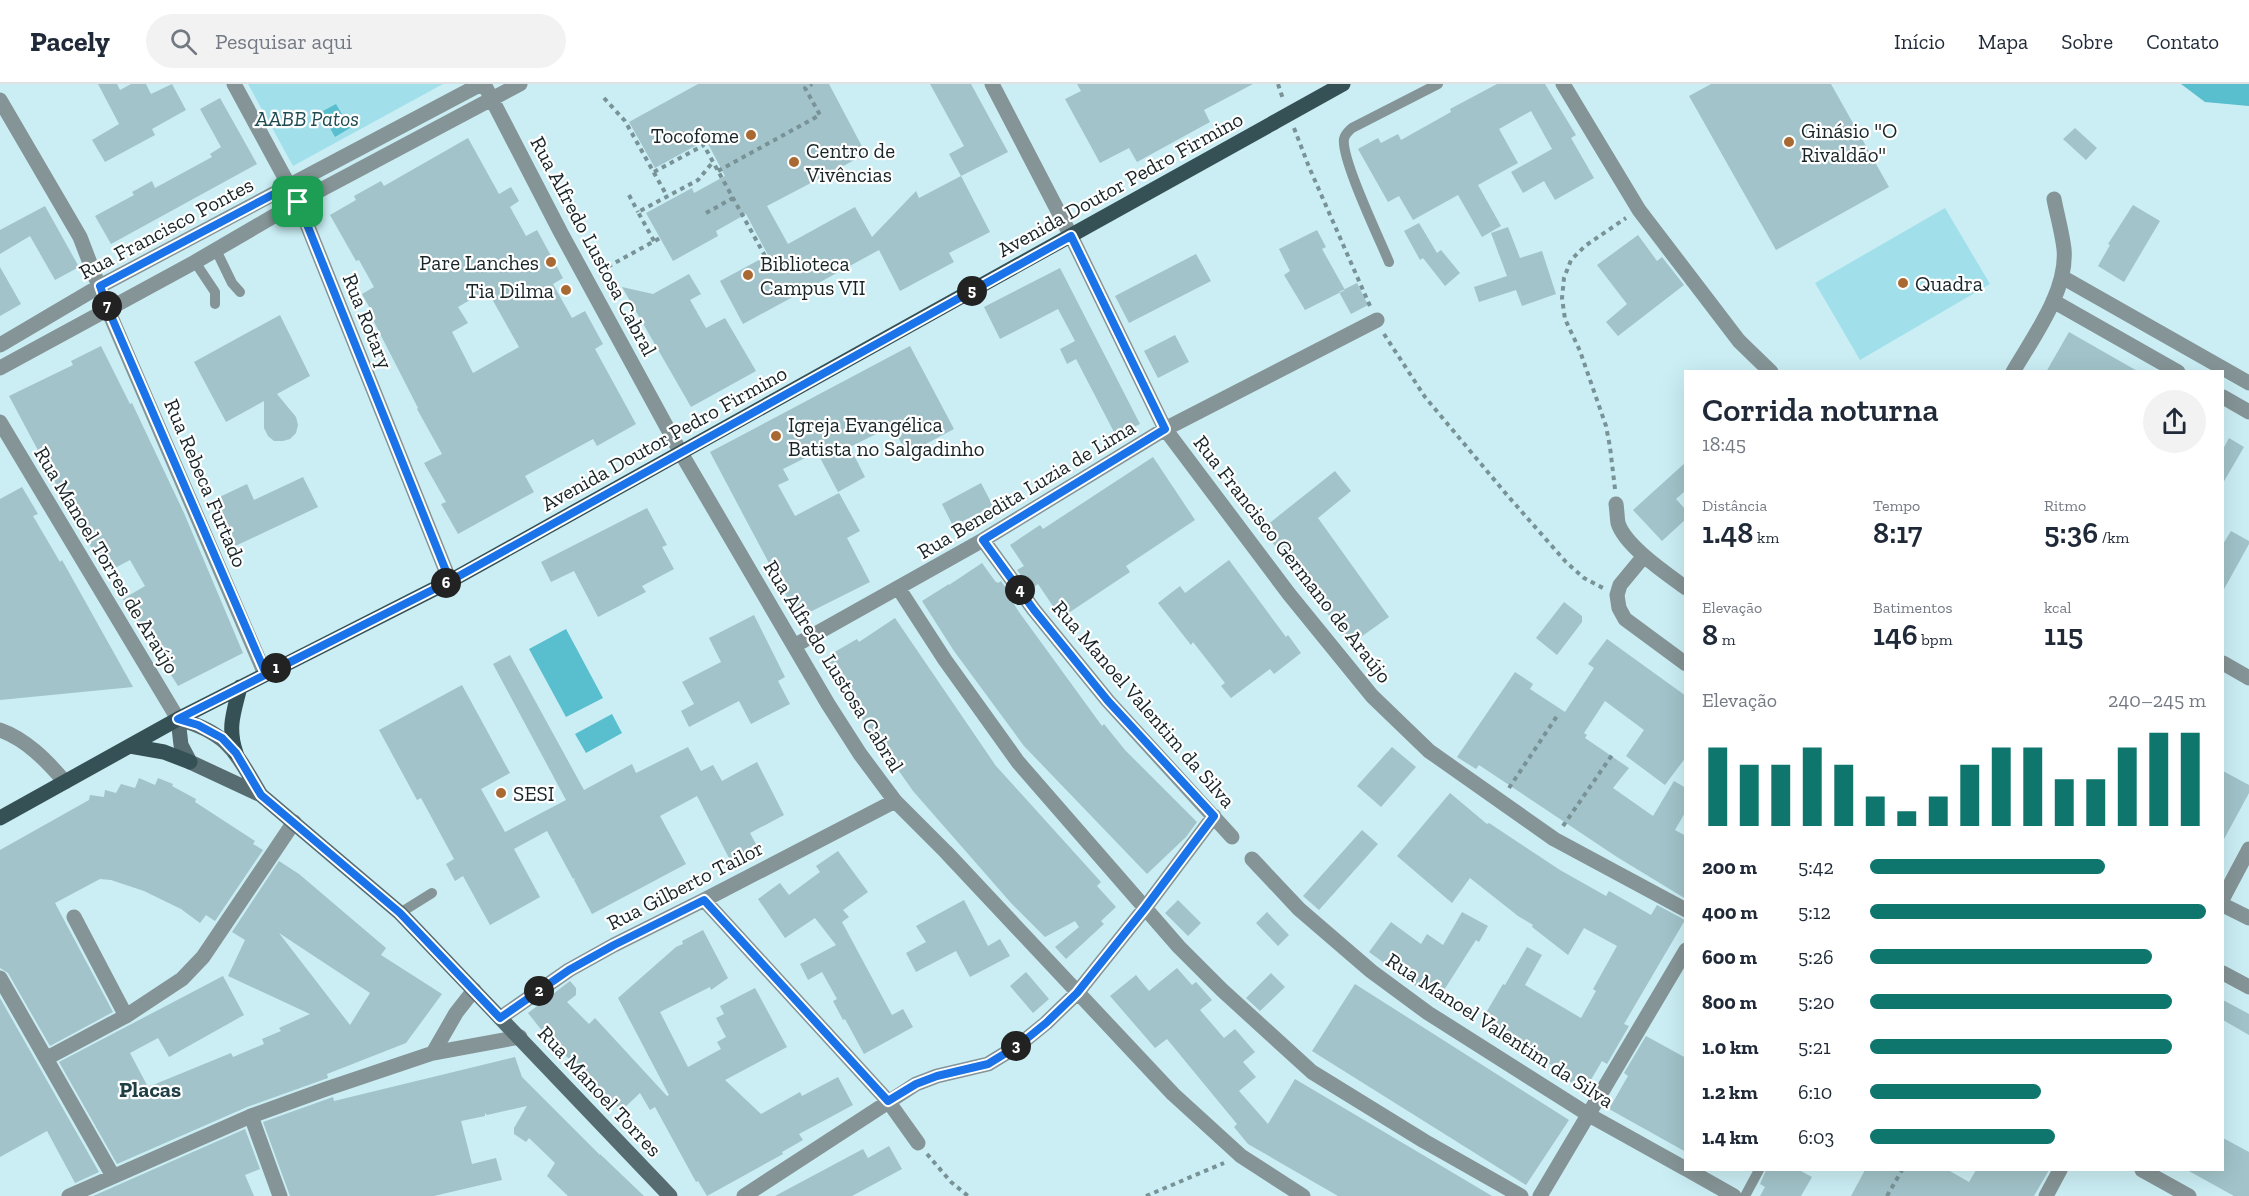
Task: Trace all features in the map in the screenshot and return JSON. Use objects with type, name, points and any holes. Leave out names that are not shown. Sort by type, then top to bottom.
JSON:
[{"type":"main road","name":"Avenida Doutor Pedro Firmino","points":[[0,818],[178,719],[450,581],[1343,84]]},
{"type":"main road","points":[[236,753],[230,735],[240,687]]},
{"type":"main road","name":"Rua Manoel Torres","points":[[178,719],[210,730],[222,738],[236,753],[261,795]]},
{"type":"main road","points":[[178,719],[181,745],[190,762]]},
{"type":"main road","points":[[130,746],[164,753],[190,762]]},
{"type":"main road","name":"Rua Manoel Torres","points":[[190,762],[261,795],[400,913],[670,1196]]},
{"type":"street","name":"Rua Rotary","points":[[234,84],[298,202],[450,581]]},
{"type":"street","name":"Rua Francisco Pontes","points":[[0,345],[100,286],[482,84]]},
{"type":"street","name":"Rua Alfredo Lustosa Cabral","points":[[482,84],[493,100],[586,279],[681,453],[860,754],[895,801],[946,852],[1173,1094],[1241,1156],[1303,1196]]},
{"type":"street","name":"Rua Francisco Pontes","points":[[0,368],[195,262],[298,202],[520,84]]},
{"type":"street","name":"Rua Francisco Germano de Araújo","points":[[992,84],[1071,236],[1165,429],[1289,594],[1372,696],[1429,751],[1554,839],[1684,909]]},
{"type":"street","points":[[1563,84],[1639,210],[1739,341],[1769,370]]},
{"type":"street","name":"Rua Rebeca Furtado","points":[[0,100],[80,237],[108,309],[266,674]]},
{"type":"street","points":[[2014,370],[2053,301],[2062,277],[2064,250],[2054,199]]},
{"type":"street","points":[[2062,277],[2249,383]]},
{"type":"street","points":[[2053,301],[2174,370]]},
{"type":"street","name":"Rua Benedita Luzia de Lima","points":[[794,646],[983,540],[1165,429],[1377,320]]},
{"type":"street","points":[[2224,399],[2249,412]]},
{"type":"street","name":"Rua Manoel Torres de Araújo","points":[[0,422],[178,719]]},
{"type":"street","points":[[1616,504],[1618,524],[1624,535],[1644,555],[1684,586]]},
{"type":"street","name":"Rua Manoel Valentim da Silva","points":[[983,540],[1034,610],[1108,701],[1232,837]]},
{"type":"street","points":[[1644,555],[1620,585],[1617,595],[1619,608],[1625,619],[1684,663]]},
{"type":"street","points":[[899,589],[945,660],[1018,762],[1179,947],[1222,990],[1312,1072],[1424,1141],[1521,1196]]},
{"type":"street","points":[[2224,664],[2249,678]]},
{"type":"street","points":[[0,730],[30,748],[46,761],[64,782]]},
{"type":"street","name":"Rua Gilberto Tailor","points":[[500,1018],[569,970],[614,945],[895,801]]},
{"type":"street","points":[[744,1196],[916,1084],[937,1076],[988,1064],[1019,1045],[1077,993],[1214,816]]},
{"type":"street","points":[[47,1058],[126,1016],[182,979],[203,957],[294,822]]},
{"type":"street","points":[[2224,896],[2249,849]]},
{"type":"street","name":"Rua Manoel Valentim da Silva","points":[[1252,859],[1299,909],[1371,971],[1428,1013],[1589,1115],[1684,1167]]},
{"type":"street","points":[[704,900],[888,1101],[918,1143]]},
{"type":"street","points":[[2224,905],[2249,918]]},
{"type":"street","points":[[74,917],[126,1016]]},
{"type":"street","points":[[1540,1196],[1684,953]]},
{"type":"street","points":[[2224,974],[2249,987]]},
{"type":"street","points":[[0,978],[113,1176]]},
{"type":"street","points":[[433,1053],[456,1013],[474,990]]},
{"type":"street","points":[[69,1196],[251,1116],[433,1053],[520,1037]]},
{"type":"street","points":[[251,1116],[280,1196]]},
{"type":"street","name":"Rua Manoel Valentim da Silva","points":[[1690,1171],[1734,1196]]},
{"type":"street","points":[[2046,1196],[2059,1171]]},
{"type":"street","points":[[2144,1171],[2189,1196]]},
{"type":"lane","points":[[1389,262],[1358,188],[1345,149],[1345,136],[1352,128],[1438,84]]},
{"type":"lane","points":[[216,249],[232,283],[240,292]]},
{"type":"lane","points":[[195,262],[215,292],[215,304]]},
{"type":"lane","points":[[400,913],[432,892]]},
{"type":"lane","points":[[1745,1196],[1758,1171]]},
{"type":"path","points":[[718,171],[820,115],[805,88],[812,84]]},
{"type":"path","points":[[1278,84],[1285,105]]},
{"type":"path","points":[[604,98],[625,121],[667,196]]},
{"type":"path","points":[[1293,125],[1377,320],[1390,345],[1403,361],[1425,397],[1566,562],[1584,578],[1617,595]]},
{"type":"path","points":[[654,172],[703,143],[765,256]]},
{"type":"path","points":[[638,212],[698,180],[713,162]]},
{"type":"path","points":[[629,195],[654,241]]},
{"type":"path","points":[[705,213],[733,198]]},
{"type":"path","points":[[1616,504],[1606,426],[1580,351],[1565,319],[1562,298],[1564,278],[1571,260],[1585,246],[1639,210]]},
{"type":"path","points":[[586,279],[660,238]]},
{"type":"path","points":[[1500,801],[1557,716]]},
{"type":"path","points":[[1554,839],[1612,755]]},
{"type":"path","points":[[918,1143],[951,1182],[968,1196]]},
{"type":"path","points":[[1146,1196],[1241,1156]]},
{"type":"path","points":[[1887,1196],[1901,1171]]},
{"type":"green space","name":"AABB Patos","points":[[248,84],[443,84],[293,166]]},
{"type":"green space","name":"Quadra","points":[[1945,208],[1990,284],[1860,360],[1815,283]]},
{"type":"shaded area","points":[[2181,84],[2249,84],[2249,106],[2205,102]]},
{"type":"shaded area","points":[[336,104],[350,128],[335,137],[321,112]]},
{"type":"shaded area","points":[[566,629],[603,698],[566,717],[529,649]]},
{"type":"shaded area","points":[[612,714],[622,733],[586,753],[575,734]]},
{"type":"building","points":[[98,84],[117,84],[120,90],[131,84],[146,84],[151,94],[172,84],[186,110],[152,129],[155,135],[105,162],[92,140],[119,124]]},
{"type":"building","points":[[698,84],[829,84],[866,154],[767,206],[788,244],[855,207],[872,237],[916,191],[919,198],[961,176],[990,232],[949,253],[954,262],[900,291],[879,250],[743,324],[720,281],[768,255],[746,214],[716,231],[718,236],[673,261],[646,213],[692,188],[694,193],[725,176],[706,140],[655,168],[629,122]]},
{"type":"building","points":[[930,84],[971,84],[1008,152],[961,176],[949,154],[964,146]]},
{"type":"building","points":[[1077,84],[1253,84],[1204,110],[1210,122],[1137,162],[1129,148],[1100,163],[1065,99],[1081,91]]},
{"type":"building","points":[[1497,84],[1545,84],[1576,135],[1571,138],[1594,178],[1555,200],[1544,181],[1523,193],[1511,172],[1552,149],[1531,111],[1499,129],[1518,163],[1478,185],[1501,226],[1482,237],[1458,195],[1413,220],[1399,196],[1388,202],[1358,149],[1378,138],[1381,143],[1398,134],[1401,140],[1451,112],[1450,109]]},
{"type":"building","name":"Ginásio \"O Rivaldão\"","points":[[1711,84],[1831,84],[1889,187],[1776,250],[1689,96]]},
{"type":"building","points":[[220,98],[257,164],[111,244],[95,216],[134,195],[132,192],[152,181],[155,188],[212,157],[210,154],[221,147],[200,109]]},
{"type":"building","points":[[2075,128],[2097,148],[2086,160],[2063,139]]},
{"type":"building","points":[[468,138],[499,194],[511,187],[519,201],[510,207],[526,236],[537,230],[563,278],[553,284],[572,318],[585,311],[603,344],[595,349],[636,424],[597,446],[593,439],[525,476],[534,492],[458,534],[441,504],[446,502],[424,463],[442,454],[417,409],[373,320],[376,319],[362,294],[374,287],[359,260],[356,261],[330,215],[356,200],[354,196],[381,181],[384,186]],"holes":[[[487,290],[519,347],[473,373],[452,332],[468,323],[458,307]]]},
{"type":"building","points":[[2133,205],[2160,221],[2124,282],[2098,266],[2110,245],[2108,244]]},
{"type":"building","points":[[45,206],[79,267],[55,280],[30,236],[0,254],[0,230]]},
{"type":"building","points":[[1419,223],[1437,253],[1441,250],[1460,273],[1445,286],[1423,258],[1420,260],[1404,231]]},
{"type":"building","points":[[1508,227],[1520,258],[1542,251],[1556,294],[1522,306],[1516,290],[1479,302],[1474,287],[1507,276],[1491,233]]},
{"type":"building","points":[[1317,230],[1326,247],[1322,249],[1345,290],[1305,310],[1284,275],[1290,271],[1279,249]]},
{"type":"building","points":[[1638,235],[1657,261],[1662,257],[1684,285],[1618,336],[1606,322],[1627,304],[1597,265]]},
{"type":"building","points":[[1196,254],[1211,281],[1129,323],[1115,296]]},
{"type":"building","points":[[0,267],[21,304],[0,316]]},
{"type":"building","points":[[1060,268],[1140,424],[1116,436],[1076,359],[1067,364],[1060,349],[1075,341],[1058,309],[1000,339],[984,307]]},
{"type":"building","points":[[689,274],[701,294],[690,300],[706,328],[725,318],[756,371],[691,407],[622,287],[653,294]]},
{"type":"building","points":[[1357,283],[1368,305],[1351,314],[1339,292]]},
{"type":"building","points":[[280,315],[310,376],[277,394],[296,417],[298,425],[296,433],[290,439],[274,441],[264,428],[264,401],[226,422],[194,362]]},
{"type":"building","points":[[2069,332],[2136,370],[2047,370]]},
{"type":"building","points":[[1175,335],[1189,362],[1158,378],[1144,351]]},
{"type":"building","points":[[101,346],[130,404],[132,403],[184,513],[243,653],[178,686],[123,599],[145,586],[130,560],[113,569],[104,553],[97,557],[9,396],[73,365],[71,361]]},
{"type":"building","points":[[910,346],[954,429],[907,454],[892,426],[850,447],[865,477],[838,492],[817,452],[783,469],[789,480],[778,485],[795,516],[839,493],[860,531],[847,538],[870,582],[798,618],[710,452]]},
{"type":"building","points":[[2229,438],[2244,447],[2224,481],[2224,447]]},
{"type":"building","points":[[1153,457],[1195,520],[1126,566],[1130,572],[1061,618],[1038,584],[1031,589],[1017,570],[1024,566],[1010,545],[1040,525],[1043,529]]},
{"type":"building","points":[[1684,464],[1684,492],[1676,499],[1684,508],[1684,521],[1662,541],[1633,510]]},
{"type":"building","points":[[1335,471],[1351,491],[1318,518],[1389,617],[1351,644],[1262,529]]},
{"type":"building","points":[[303,477],[318,507],[231,548],[209,502],[247,484],[254,500]]},
{"type":"building","points":[[981,483],[993,506],[953,526],[942,504]]},
{"type":"building","points":[[22,487],[38,514],[33,516],[60,562],[62,560],[133,687],[0,700],[0,499]]},
{"type":"building","points":[[647,508],[667,545],[662,547],[674,569],[642,586],[646,592],[598,617],[574,571],[551,582],[541,562]]},
{"type":"building","points":[[2231,531],[2249,541],[2224,589],[2224,542]]},
{"type":"building","points":[[1229,560],[1286,637],[1288,635],[1301,653],[1274,674],[1270,669],[1231,698],[1221,686],[1225,683],[1158,603],[1180,586],[1185,593]]},
{"type":"building","points":[[982,563],[995,581],[998,583],[1001,581],[1019,612],[1102,726],[1104,724],[1125,750],[1197,822],[1186,837],[1147,874],[1024,746],[954,651],[922,601]]},
{"type":"building","points":[[1564,602],[1582,616],[1582,622],[1557,655],[1536,638]]},
{"type":"building","points":[[754,615],[785,677],[778,681],[790,704],[751,724],[739,701],[689,727],[681,711],[694,704],[682,682],[721,662],[709,638]]},
{"type":"building","points":[[895,618],[996,766],[1101,882],[1097,886],[1116,907],[1101,921],[1104,924],[1066,959],[1055,947],[1079,927],[1075,921],[1045,937],[1011,903],[913,791],[861,717],[826,657],[857,639],[859,642]]},
{"type":"building","points":[[1607,639],[1684,695],[1684,760],[1665,785],[1626,756],[1644,730],[1605,701],[1584,733],[1587,735],[1585,738],[1629,768],[1613,788],[1653,816],[1674,781],[1684,787],[1684,814],[1675,830],[1684,835],[1684,898],[1617,857],[1479,765],[1476,769],[1457,757],[1515,672],[1533,684],[1530,689],[1565,712],[1594,668],[1588,664]]},
{"type":"building","points":[[510,655],[584,790],[632,764],[636,773],[688,747],[701,771],[713,765],[722,781],[757,762],[784,815],[750,833],[757,846],[730,860],[697,796],[660,816],[686,864],[592,914],[575,878],[573,879],[547,831],[514,849],[540,897],[490,925],[463,876],[455,881],[446,864],[454,859],[421,798],[417,800],[379,730],[462,685],[510,773],[481,789],[505,832],[566,800],[493,664]]},
{"type":"building","points":[[1392,747],[1416,767],[1381,807],[1357,786]]},
{"type":"building","points":[[2224,772],[2249,785],[2249,793],[2224,839]]},
{"type":"building","points":[[139,778],[155,785],[158,778],[173,784],[172,786],[196,799],[195,802],[255,841],[253,844],[263,850],[215,921],[206,915],[200,923],[181,909],[144,891],[111,880],[100,879],[55,903],[113,1012],[50,1046],[8,973],[0,968],[0,850],[89,800],[90,795],[104,797],[105,790],[116,793],[121,784],[135,788]]},
{"type":"building","points":[[1450,793],[1487,824],[1489,823],[1560,870],[1606,896],[1609,891],[1651,915],[1657,905],[1684,919],[1624,1024],[1629,1026],[1607,1064],[1602,1061],[1585,1090],[1567,1080],[1570,1076],[1480,1023],[1527,947],[1542,955],[1525,985],[1581,1018],[1596,991],[1593,989],[1617,946],[1584,928],[1568,955],[1532,927],[1533,925],[1470,878],[1452,903],[1397,856]]},
{"type":"building","points":[[1362,830],[1378,844],[1319,910],[1303,896]]},
{"type":"building","points":[[838,851],[868,892],[843,910],[849,917],[842,922],[892,1015],[903,1009],[913,1027],[864,1054],[833,1001],[837,999],[822,972],[808,980],[800,964],[836,945],[815,918],[785,938],[758,899],[780,883],[789,895],[820,872],[816,866]]},
{"type":"building","points":[[279,861],[299,874],[386,948],[381,955],[442,994],[406,1043],[327,1074],[328,1078],[247,1107],[117,1164],[59,1062],[223,976],[244,1015],[169,1057],[158,1038],[130,1053],[148,1087],[231,1053],[233,1057],[264,1044],[262,1039],[281,1031],[279,1028],[310,1014],[228,976],[245,940],[232,932]],"holes":[[[279,933],[370,993],[350,1025]]]},
{"type":"building","points":[[964,900],[988,946],[1000,939],[1010,956],[970,977],[956,951],[916,972],[906,953],[926,942],[916,926]]},
{"type":"building","points":[[1178,900],[1201,923],[1188,936],[1165,913]]},
{"type":"building","points":[[1267,912],[1289,935],[1278,946],[1256,923]]},
{"type":"building","points":[[1462,912],[1488,926],[1479,942],[1476,940],[1437,1001],[1369,952],[1391,922],[1421,944],[1427,934],[1443,945]]},
{"type":"building","points":[[703,930],[728,978],[711,990],[710,987],[660,1012],[688,1067],[721,1049],[717,1042],[726,1037],[716,1018],[724,1014],[720,1006],[755,988],[787,1047],[725,1080],[761,1114],[800,1092],[802,1096],[838,1077],[853,1105],[799,1134],[803,1140],[782,1152],[783,1154],[707,1196],[698,1181],[696,1182],[655,1107],[650,1110],[640,1093],[621,1111],[576,1062],[574,1064],[547,1037],[528,1013],[570,981],[576,988],[576,995],[567,1002],[589,1024],[595,1018],[667,1096],[669,1095],[618,998],[676,947],[683,944],[682,941]]},
{"type":"building","points":[[1177,968],[1192,985],[1196,982],[1212,1000],[1200,1010],[1224,1038],[1235,1029],[1255,1052],[1243,1062],[1256,1077],[1239,1091],[1268,1124],[1295,1079],[1492,1196],[1338,1196],[1248,1144],[1234,1127],[1237,1124],[1167,1039],[1155,1048],[1110,996],[1136,975],[1149,991]]},
{"type":"building","points":[[1026,972],[1049,999],[1033,1013],[1010,986]]},
{"type":"building","points":[[1271,973],[1285,987],[1260,1011],[1246,998]]},
{"type":"building","points":[[1355,984],[1569,1120],[1526,1185],[1312,1051]]},
{"type":"building","points":[[0,998],[99,1172],[75,1183],[47,1131],[0,1157]]},
{"type":"building","points":[[2224,1001],[2249,1014],[2249,1035],[2224,1021]]},
{"type":"building","points":[[1646,1036],[1684,1057],[1684,1151],[1609,1109],[1628,1076],[1624,1073]]},
{"type":"building","points":[[515,1057],[522,1077],[644,1196],[568,1196],[547,1176],[555,1163],[529,1138],[526,1142],[514,1134],[514,1128],[527,1106],[487,1115],[485,1113],[485,1116],[461,1121],[472,1164],[496,1158],[502,1180],[434,1196],[290,1196],[263,1122],[333,1097],[334,1101]]},
{"type":"building","points":[[245,1129],[260,1169],[245,1175],[254,1196],[93,1196]]},
{"type":"building","points":[[2224,1139],[2249,1152],[2249,1196],[2234,1196],[2189,1171],[2224,1171]]},
{"type":"building","points":[[889,1146],[902,1169],[852,1196],[775,1196],[863,1149],[868,1158]]},
{"type":"building","points":[[1766,1171],[1801,1171],[1812,1177],[1801,1196],[1760,1196],[1765,1187],[1760,1184]]},
{"type":"building","points":[[1864,1171],[1950,1171],[1969,1182],[1975,1171],[2048,1171],[2034,1196],[1851,1196]]},
{"type":"place","name":"Tocofome","points":[[751,135]]},
{"type":"place","name":"Ginásio \"O Rivaldão\"","points":[[1789,142]]},
{"type":"place","name":"Centro de Vivências","points":[[794,162]]},
{"type":"place","name":"Pare Lanches","points":[[551,262]]},
{"type":"place","name":"Biblioteca Campus VII","points":[[748,275]]},
{"type":"place","name":"Quadra","points":[[1903,283]]},
{"type":"place","name":"Tia Dilma","points":[[566,290]]},
{"type":"place","name":"Igreja Evangélica Batista no Salgadinho","points":[[776,436]]},
{"type":"place","name":"SESI","points":[[501,793]]},
{"type":"district","name":"Placas","points":[[150,1089]]},
{"type":"route","points":[[298,202],[289,186],[100,286],[266,674],[450,581],[1071,236],[1165,429],[983,540],[1034,610],[1108,701],[1214,816],[1077,993],[1046,1023],[1019,1045],[988,1064],[937,1076],[916,1084],[888,1101],[704,900],[569,970],[500,1018],[400,913],[261,795],[236,753],[222,738],[210,730],[178,719],[450,581],[298,202]]}]
